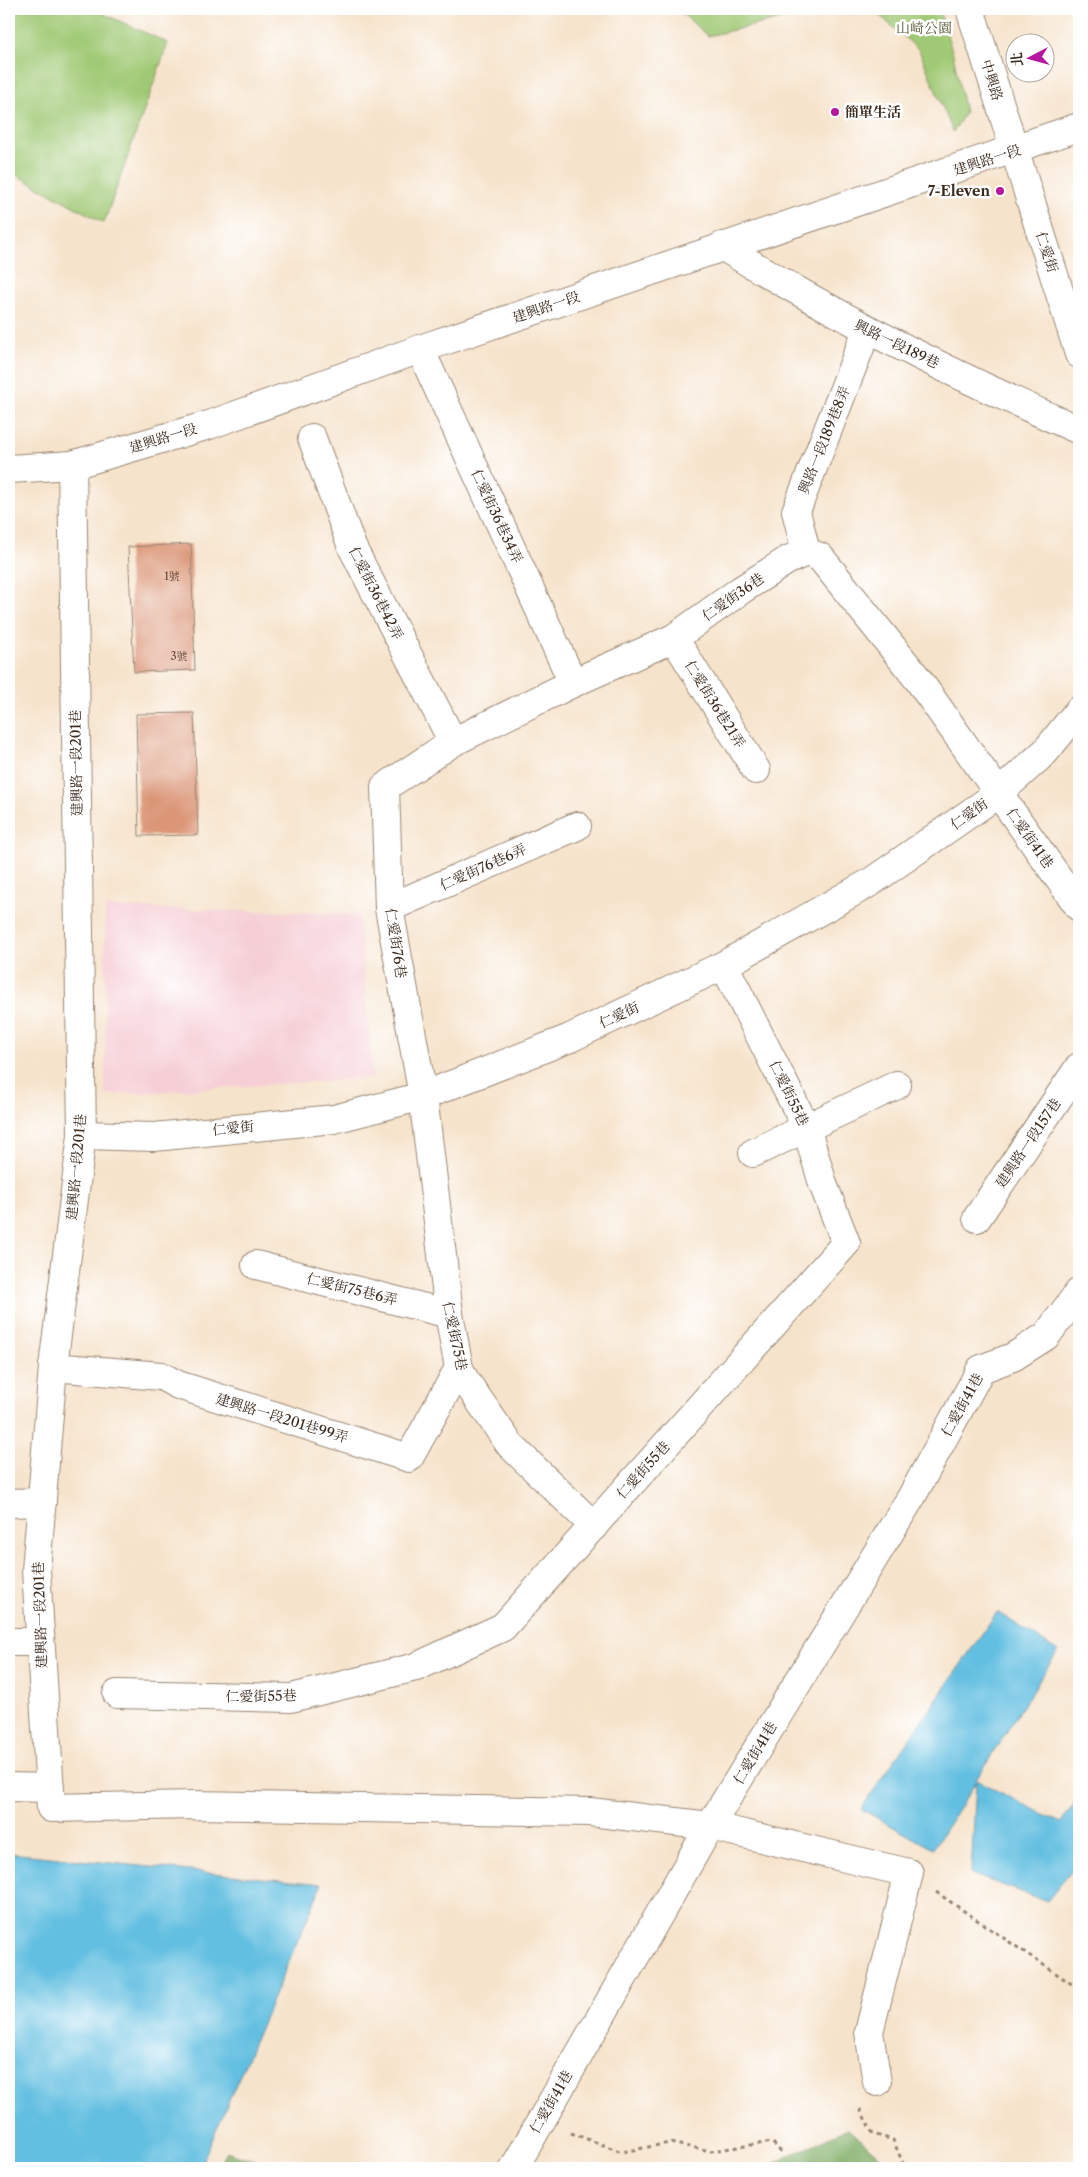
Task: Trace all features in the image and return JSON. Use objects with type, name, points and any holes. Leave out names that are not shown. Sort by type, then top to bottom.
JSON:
[{"type":"street","name":"中興路","points":[[970,9],[1014,151]]},
{"type":"street","name":"建興路一段","points":[[9,469],[72,465],[209,425],[420,349],[722,246],[1079,128]]},
{"type":"street","name":"仁愛街","points":[[1014,151],[1079,354]]},
{"type":"street","name":"興路一段189巷","points":[[722,246],[792,290],[867,330],[1005,397],[1079,430]]},
{"type":"street","name":"興路一段189巷8弄","points":[[806,552],[796,511],[867,330]]},
{"type":"street","name":"仁愛街36巷34弄","points":[[420,349],[573,684]]},
{"type":"street","name":"仁愛街36巷42弄","points":[[312,438],[352,547],[453,742]]},
{"type":"street","name":"建興路一段201巷","points":[[50,1798],[36,1570],[53,1367],[82,1135],[72,465]]},
{"type":"street","name":"仁愛街36巷","points":[[385,787],[453,742],[674,638],[757,580],[788,560],[806,552]]},
{"type":"street","points":[[806,552],[820,558],[917,678],[999,793]]},
{"type":"street","name":"仁愛街36巷21弄","points":[[674,638],[756,770]]},
{"type":"street","name":"仁愛街","points":[[82,1135],[154,1136],[334,1119],[423,1096],[570,1038],[724,965],[871,882],[999,793],[1045,752],[1079,710]]},
{"type":"street","name":"仁愛街76巷","points":[[385,787],[389,908],[423,1096]]},
{"type":"street","name":"仁愛街41巷","points":[[999,793],[1079,908]]},
{"type":"street","name":"仁愛街76巷6弄","points":[[389,908],[577,826]]},
{"type":"street","name":"仁愛街55巷","points":[[117,1694],[291,1698],[416,1667],[503,1628],[846,1243],[823,1184],[806,1127],[724,965]]},
{"type":"street","name":"建興路一段157巷","points":[[977,1218],[1079,1067]]},
{"type":"street","points":[[753,1153],[897,1085]]},
{"type":"street","name":"仁愛街75巷","points":[[423,1096],[449,1314],[460,1368],[465,1380],[510,1445],[594,1526]]},
{"type":"street","name":"仁愛街75巷6弄","points":[[256,1265],[449,1314]]},
{"type":"street","name":"仁愛街41巷","points":[[514,2168],[710,1826],[912,1496],[981,1369],[1014,1357],[1046,1336],[1079,1292]]},
{"type":"street","name":"建興路一段201巷99弄","points":[[53,1367],[161,1376],[178,1385],[410,1458],[460,1368]]},
{"type":"street","points":[[9,1503],[42,1502]]},
{"type":"street","points":[[9,1642],[40,1642]]},
{"type":"street","points":[[9,1787],[50,1798],[194,1805],[590,1812],[710,1826],[909,1873],[869,2032],[877,2082]]},
{"type":"path","points":[[909,1873],[1079,1989]]},
{"type":"path","points":[[877,2082],[857,2102],[873,2134],[893,2140],[905,2168]]},
{"type":"path","points":[[540,2121],[622,2152],[670,2143],[711,2151],[772,2142],[781,2152]]},
{"type":"shaded area","points":[[105,907],[359,914],[373,1078],[105,1095]]},
{"type":"green space","points":[[14,9],[93,9],[168,43],[104,223],[9,171],[9,18]]},
{"type":"green space","name":"山崎公園","points":[[677,9],[939,9],[953,54],[965,113],[953,132],[919,50],[877,13],[803,14],[708,36]]},
{"type":"green space","points":[[848,2128],[892,2168],[764,2168]]},
{"type":"green space","points":[[226,2151],[279,2168],[217,2168]]},
{"type":"water","points":[[997,1612],[1058,1651],[976,1780],[1061,1823],[1079,1797],[1079,1862],[1047,1901],[971,1874],[976,1782],[933,1849],[861,1809]]},
{"type":"water","points":[[9,1853],[322,1884],[200,2168],[9,2168]]},
{"type":"building","points":[[191,544],[195,670],[134,672],[128,547]]},
{"type":"building","points":[[194,713],[198,835],[139,836],[136,714]]},
{"type":"place","name":"簡單生活","points":[[835,112]]},
{"type":"place","name":"7-Eleven","points":[[1000,191]]}]
